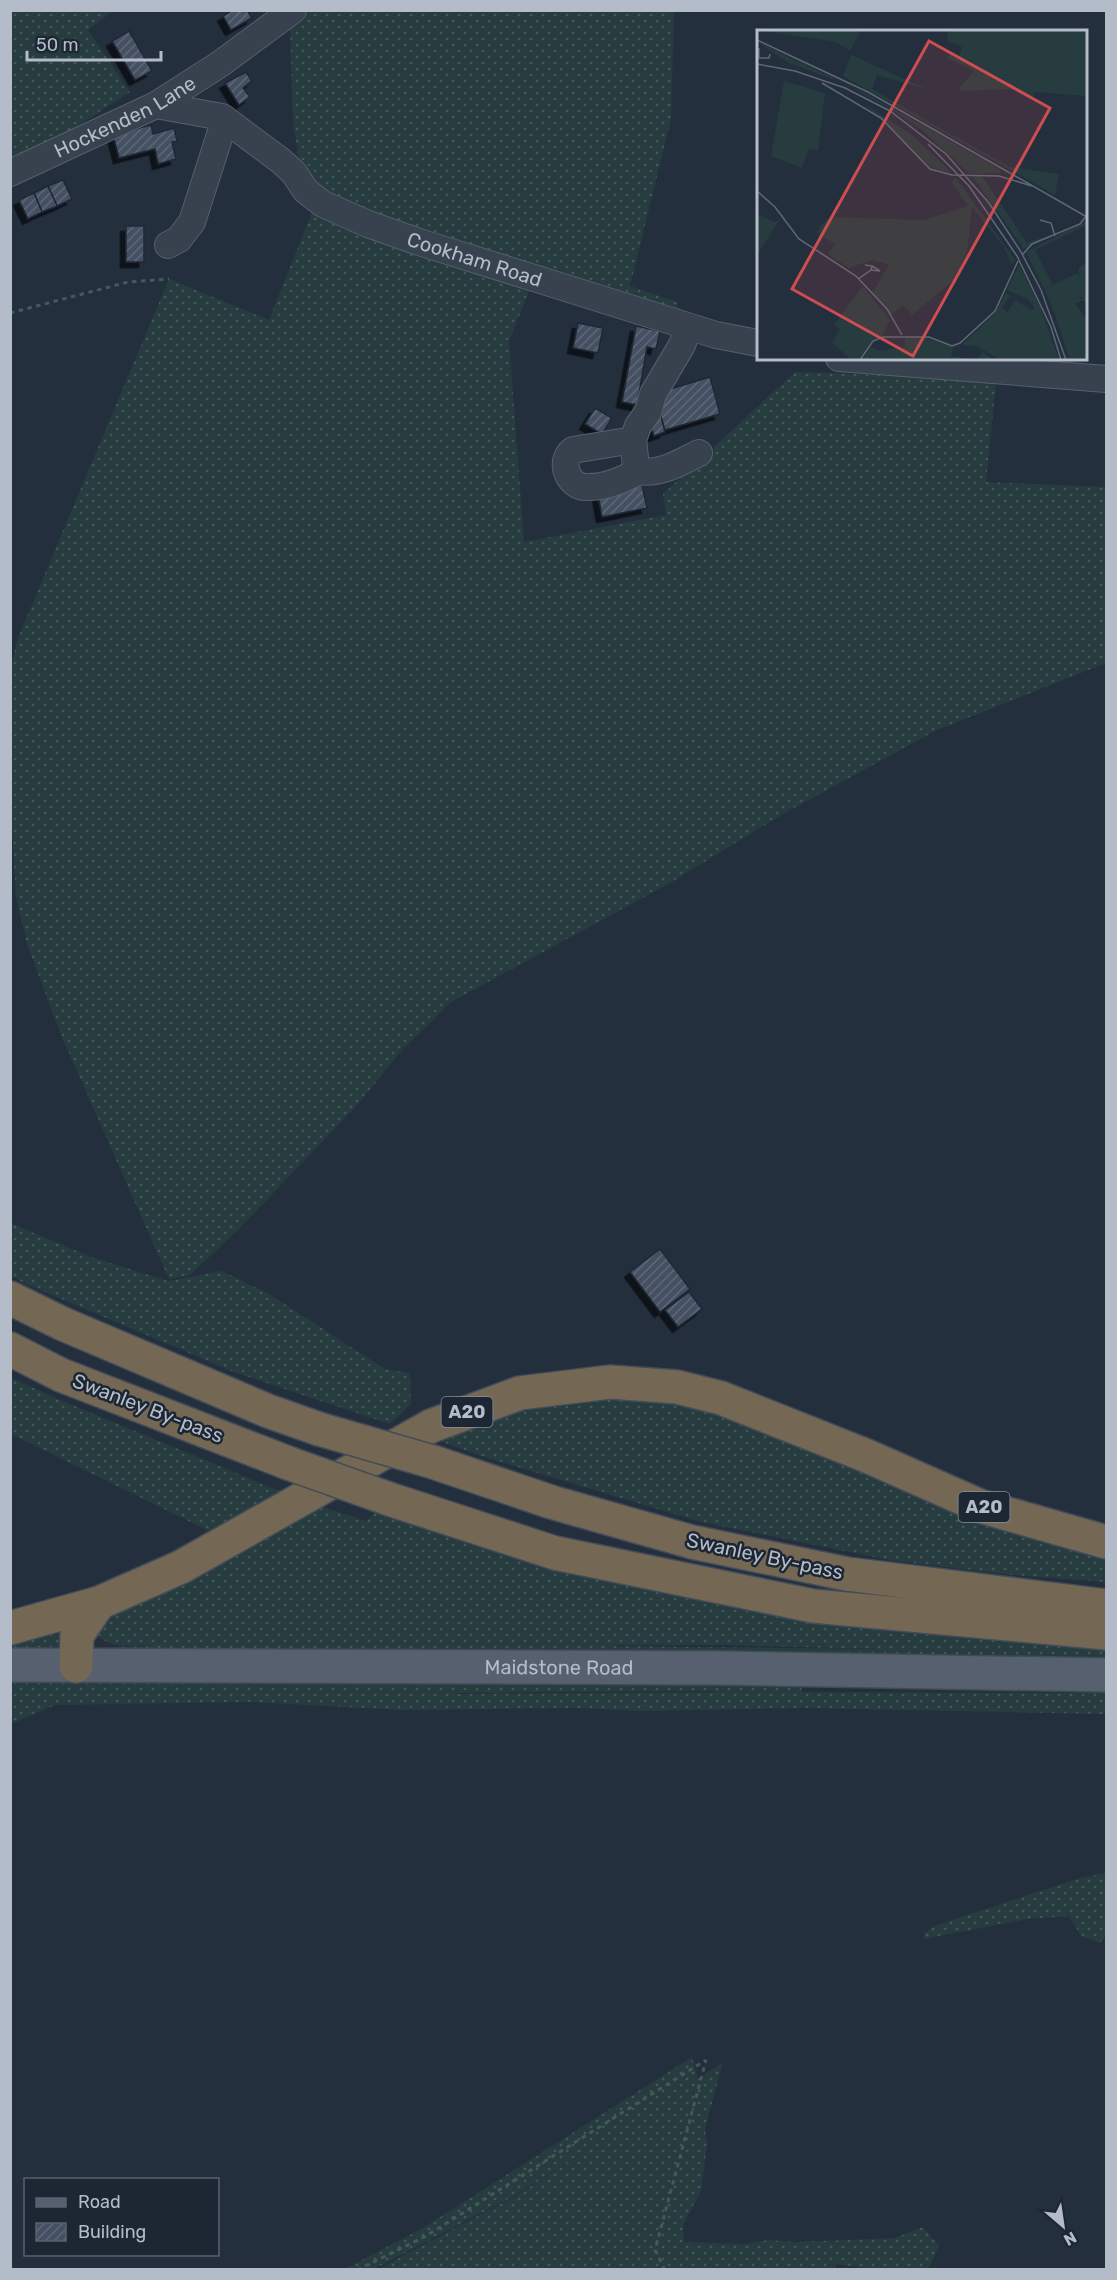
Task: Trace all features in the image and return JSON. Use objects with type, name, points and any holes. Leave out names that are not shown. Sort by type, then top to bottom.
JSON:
[{"type":"highway","name":"Swanley By-pass","points":[[10,1298],[63,1324],[268,1412],[433,1462],[550,1502],[692,1542],[847,1574],[1107,1606]]},
{"type":"highway","name":"Swanley By-pass","points":[[10,1349],[61,1375],[288,1462],[392,1500],[555,1553],[813,1606],[1107,1633]]},
{"type":"highway","name":"A20","points":[[10,1628],[99,1603],[181,1567],[430,1426],[520,1393],[610,1382],[677,1387],[721,1398],[867,1456],[980,1506],[1107,1542]]},
{"type":"highway","points":[[76,1666],[77,1635],[99,1603]]},
{"type":"main road","name":"Maidstone Road","points":[[10,1665],[743,1668],[1107,1675]]},
{"type":"street","name":"Hockenden Lane","points":[[10,173],[156,105],[293,10]]},
{"type":"street","points":[[168,245],[179,239],[192,222],[223,118],[211,89],[208,71]]},
{"type":"street","name":"Cookham Road","points":[[156,105],[223,118],[281,161],[294,173],[306,191],[323,204],[368,224],[689,327],[757,343]]},
{"type":"street","points":[[639,471],[636,466],[633,440],[638,426],[648,412],[653,394],[682,345],[689,327]]},
{"type":"street","points":[[866,360],[1107,378]]},
{"type":"street","points":[[633,440],[573,450],[565,459],[566,471],[576,485],[584,488],[609,484],[639,471],[652,472],[677,464],[699,453]]},
{"type":"path","points":[[10,313],[128,282],[169,279]]},
{"type":"path","points":[[357,2270],[391,2251],[426,2236],[705,2060],[656,2250],[665,2270]]},
{"type":"green space","points":[[307,10],[674,11],[671,119],[630,286],[677,302],[683,321],[402,224],[322,191],[299,161],[293,121],[290,27]]},
{"type":"green space","points":[[11,11],[113,11],[88,30],[130,92],[62,136],[11,161]]},
{"type":"green space","points":[[317,200],[534,279],[509,341],[524,542],[666,515],[663,494],[795,372],[996,381],[986,482],[1106,487],[1106,663],[937,730],[783,814],[670,883],[451,1002],[402,1050],[358,1104],[239,1229],[190,1275],[169,1279],[61,1035],[27,944],[16,896],[10,797],[10,670],[18,638],[169,279],[269,320]]},
{"type":"green space","points":[[10,1223],[91,1257],[168,1281],[222,1271],[269,1294],[385,1369],[410,1373],[411,1404],[390,1424],[234,1372],[26,1284],[11,1276]]},
{"type":"green space","points":[[10,1377],[289,1495],[217,1535],[11,1434]]},
{"type":"green space","points":[[615,1395],[697,1404],[1106,1549],[1106,1582],[1013,1575],[889,1560],[701,1522],[478,1455],[432,1438],[532,1404]]},
{"type":"green space","points":[[313,1504],[366,1521],[375,1512],[554,1571],[808,1623],[1106,1647],[1106,1662],[117,1651],[113,1647],[154,1646],[123,1646],[109,1643],[97,1634],[104,1614]],"holes":[[[724,1645],[876,1649],[614,1646]]]},
{"type":"green space","points":[[69,1615],[71,1646],[11,1649],[11,1630]]},
{"type":"green space","points":[[11,1676],[800,1681],[802,1692],[1106,1693],[1106,1714],[803,1708],[642,1711],[579,1708],[403,1710],[248,1702],[55,1705],[11,1724]],"holes":[[[703,1691],[727,1692],[456,1694]]]},
{"type":"green space","points":[[1106,1873],[1106,1936],[1099,1943],[1081,1936],[1069,1916],[1027,1919],[924,1939],[924,1934],[934,1926],[1080,1878]]},
{"type":"green space","points":[[692,2057],[698,2079],[723,2062],[705,2129],[707,2145],[701,2191],[683,2225],[684,2242],[743,2244],[768,2240],[797,2242],[895,2238],[923,2227],[939,2245],[927,2269],[860,2269],[836,2264],[836,2270],[378,2269],[514,2197],[625,2126],[514,2196],[374,2269],[345,2269],[423,2228]]},
{"type":"building","points":[[233,10],[247,10],[252,18],[231,30],[223,16]]},
{"type":"building","points":[[129,31],[152,71],[135,80],[112,41]]},
{"type":"building","points":[[246,72],[252,81],[243,88],[250,97],[239,105],[225,83]]},
{"type":"building","points":[[151,125],[153,134],[174,128],[177,141],[172,142],[176,159],[158,164],[155,149],[119,158],[113,135]]},
{"type":"building","points":[[63,180],[72,199],[57,206],[48,186]]},
{"type":"building","points":[[48,186],[57,206],[42,212],[34,193]]},
{"type":"building","points":[[34,193],[42,212],[28,219],[19,200]]},
{"type":"building","points":[[126,226],[144,226],[144,262],[126,262]]},
{"type":"building","points":[[578,323],[603,328],[598,353],[573,348]]},
{"type":"building","points":[[636,326],[660,331],[656,349],[647,347],[637,405],[622,402]]},
{"type":"building","points":[[710,377],[720,414],[665,430],[654,394]]},
{"type":"building","points":[[595,408],[612,418],[602,434],[585,424]]},
{"type":"building","points":[[661,417],[665,432],[654,436],[649,420]]},
{"type":"building","points":[[642,485],[647,508],[602,517],[598,494]]},
{"type":"building","points":[[660,1249],[690,1289],[660,1312],[630,1272]]},
{"type":"building","points":[[689,1292],[702,1309],[678,1327],[665,1310]]}]
